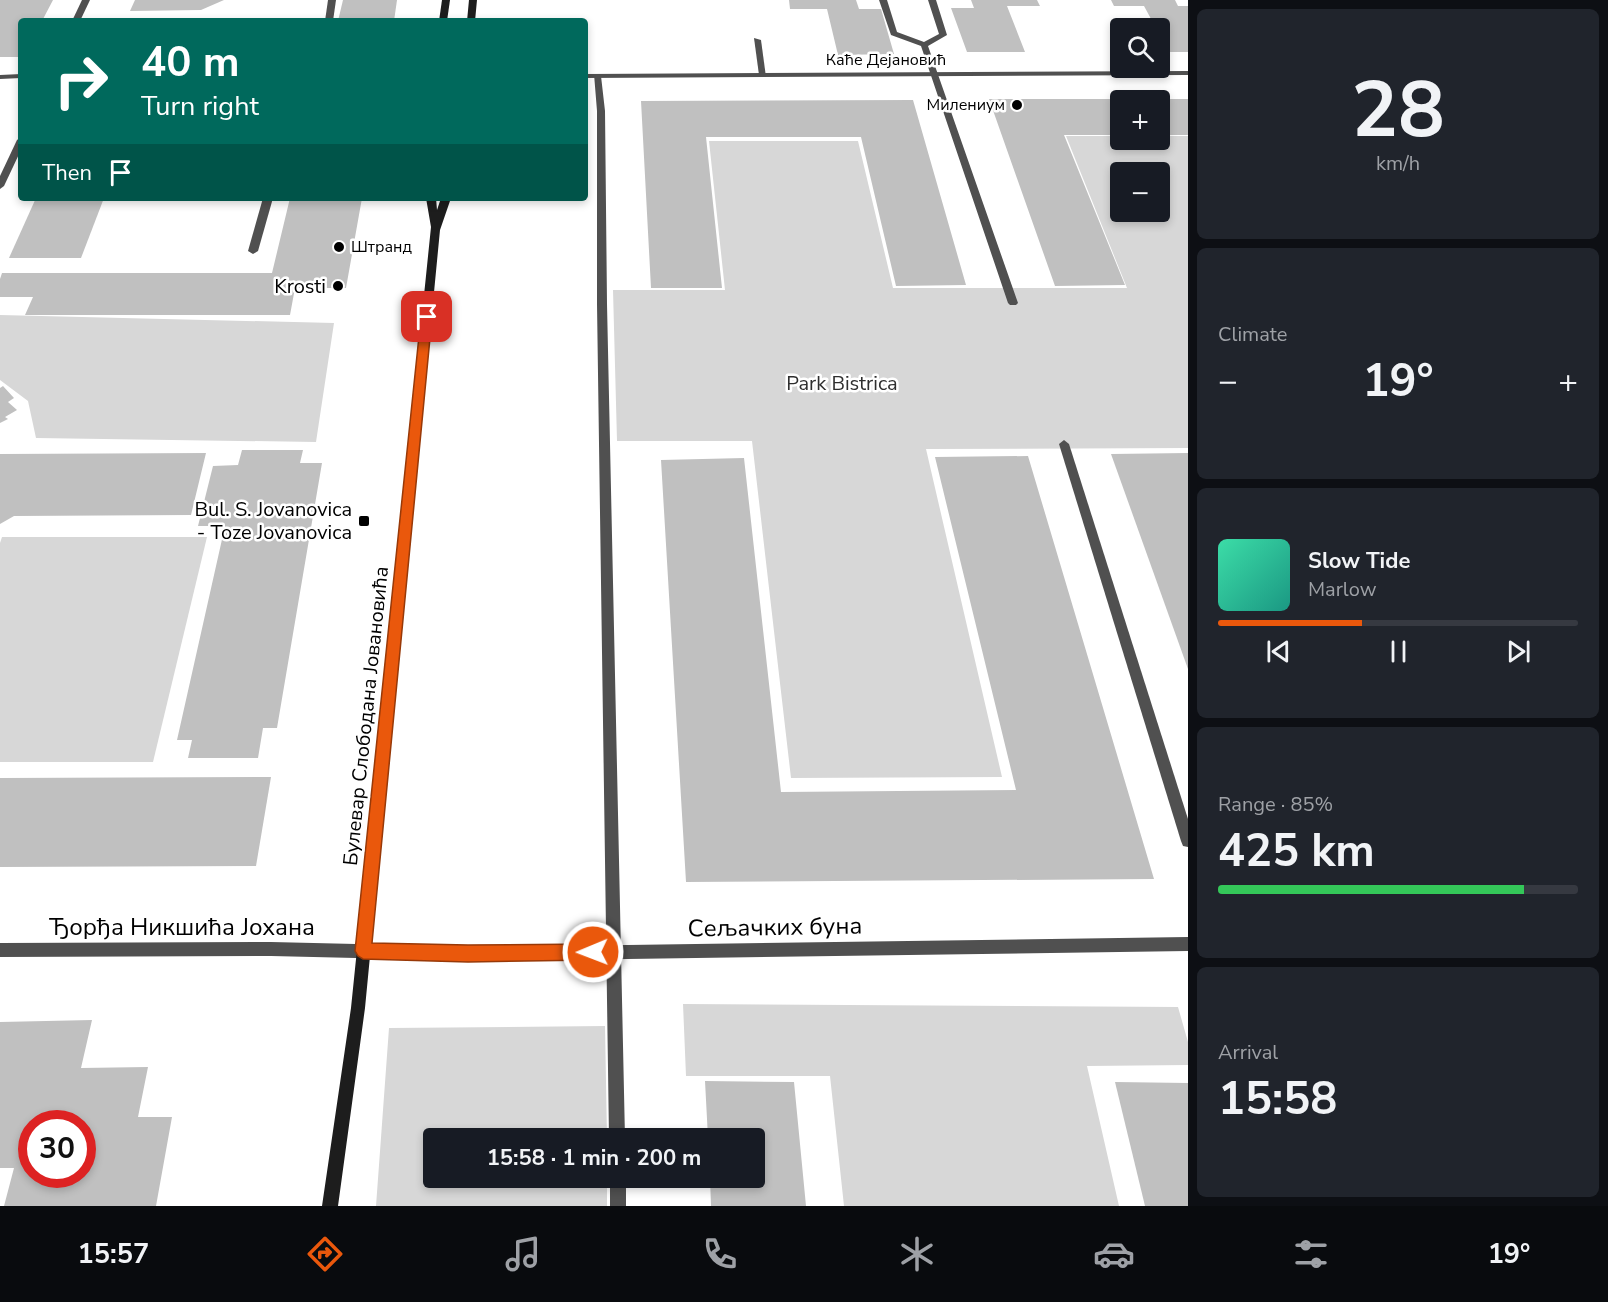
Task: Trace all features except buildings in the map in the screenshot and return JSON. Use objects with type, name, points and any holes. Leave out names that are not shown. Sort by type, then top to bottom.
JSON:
[{"type":"street","points":[[77,18],[86,0]]},
{"type":"street","points":[[329,18],[332,0]]},
{"type":"street","points":[[443,18],[446,0]]},
{"type":"street","points":[[471,18],[473,0]]},
{"type":"street","points":[[883,0],[894,33],[924,45],[1013,303]]},
{"type":"street","points":[[924,45],[943,34],[932,0]]},
{"type":"street","points":[[757,40],[763,75]]},
{"type":"street","name":"Каће Дејановић","points":[[591,76],[1188,73]]},
{"type":"street","points":[[0,77],[18,76]]},
{"type":"street","points":[[591,76],[601,111],[602,304],[617,1128]]},
{"type":"street","points":[[0,186],[18,152]]},
{"type":"street","points":[[253,251],[267,201]]},
{"type":"street","name":"Булевар Слободана Јовановића","points":[[330,1206],[358,1008],[435,230],[431,201]]},
{"type":"street","name":"Булевар Слободана Јовановића","points":[[435,230],[445,201]]},
{"type":"street","points":[[1064,444],[1188,841]]},
{"type":"street","name":"Сељачких буна","points":[[363,951],[460,954],[1188,944]]},
{"type":"street","name":"Ђорђа Никшића Јохана","points":[[0,950],[363,951]]},
{"type":"street","points":[[618,1188],[618,1206]]},
{"type":"green space","name":"Park Bistrica","points":[[1066,136],[1110,136],[1110,150],[1170,150],[1170,136],[1188,136],[1188,448],[926,449],[1002,777],[791,778],[752,441],[617,441],[613,290],[725,290],[709,141],[858,141],[893,288],[1127,288]]},
{"type":"green space","points":[[0,315],[334,323],[316,442],[36,438],[28,401],[0,380]]},
{"type":"green space","points":[[2,537],[207,537],[153,762],[0,762],[0,543]]},
{"type":"green space","points":[[683,1004],[1178,1007],[1188,1042],[1188,1065],[1087,1066],[1119,1206],[844,1206],[830,1076],[686,1076]]},
{"type":"green space","points":[[605,1026],[607,1128],[423,1128],[423,1188],[607,1188],[607,1206],[376,1206],[389,1028]]},
{"type":"place","name":"Милениум","points":[[1017,105]]},
{"type":"place","name":"Штранд","points":[[339,247]]},
{"type":"place","name":"Krosti","points":[[338,286]]},
{"type":"place","name":"Bul. S. Jovanovica - Toze Jovanovica","points":[[364,521]]},
{"type":"route","points":[[427,317],[363,951],[468,954],[593,952]]}]
